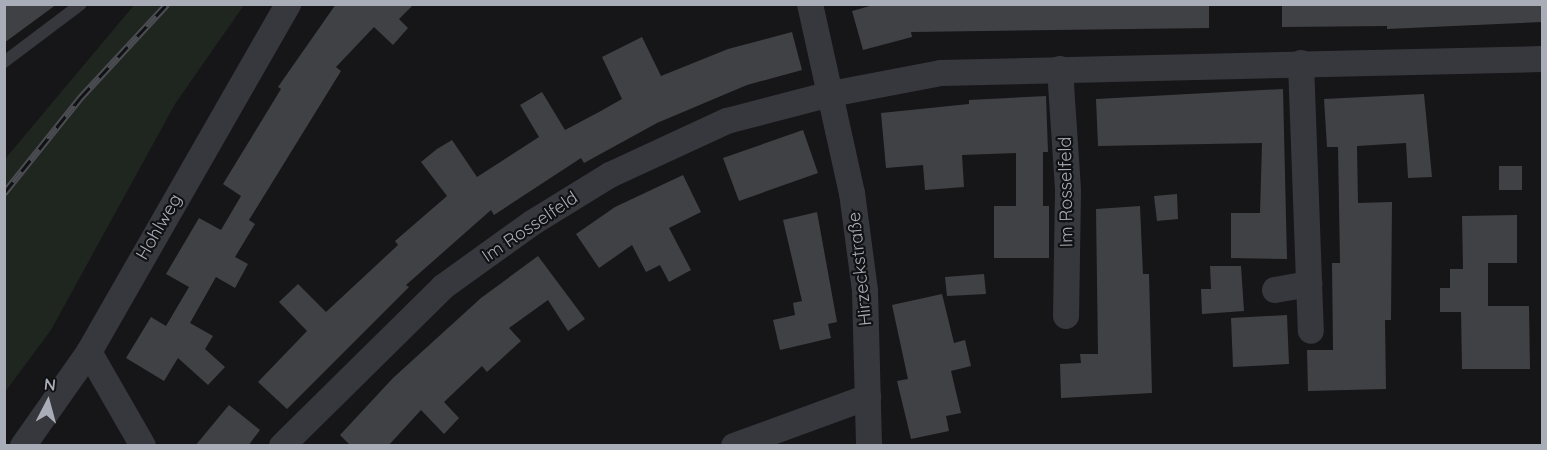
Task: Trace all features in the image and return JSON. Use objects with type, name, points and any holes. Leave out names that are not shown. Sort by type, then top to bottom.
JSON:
[{"type":"street","name":"Hohlweg","points":[[23,446],[89,352],[288,4]]},
{"type":"street","points":[[810,4],[831,94]]},
{"type":"street","name":"Im Rosselfeld","points":[[282,446],[443,287],[532,223],[610,175],[727,122],[831,94],[941,74],[1300,63],[1542,59]]},
{"type":"street","points":[[1300,63],[1311,331]]},
{"type":"street","name":"Im Rosselfeld","points":[[1060,69],[1068,191],[1066,316]]},
{"type":"street","name":"Hirzeckstraße","points":[[831,94],[852,193],[865,291],[869,446]]},
{"type":"street","points":[[1275,290],[1309,284]]},
{"type":"street","points":[[89,352],[142,446]]},
{"type":"street","points":[[734,446],[868,397]]},
{"type":"lane","points":[[4,62],[81,4]]},
{"type":"shaded area","points":[[135,4],[244,5],[175,104],[51,330],[5,392],[5,159]]},
{"type":"building","points":[[4,4],[57,4],[4,43]]},
{"type":"building","points":[[336,4],[414,4],[399,19],[408,28],[393,45],[374,27],[336,67],[341,71],[249,220],[255,224],[235,257],[248,264],[235,288],[216,277],[190,323],[213,336],[205,349],[225,367],[208,385],[178,358],[164,381],[126,358],[151,317],[166,326],[189,287],[166,274],[199,218],[221,230],[241,196],[223,184],[281,89],[278,87]]},
{"type":"building","points":[[877,4],[1209,4],[1209,28],[911,32],[912,37],[863,50],[852,11]]},
{"type":"building","points":[[1282,4],[1542,4],[1542,22],[1387,29],[1387,26],[1282,27]]},
{"type":"building","points":[[792,32],[802,70],[747,85],[657,123],[584,163],[581,158],[494,215],[491,210],[406,285],[409,287],[287,409],[258,382],[307,331],[279,302],[298,284],[326,312],[398,245],[395,241],[447,196],[421,162],[437,149],[452,140],[477,177],[539,137],[520,105],[542,92],[565,130],[599,112],[622,99],[602,57],[642,37],[661,76],[728,49]]},
{"type":"building","points":[[1283,89],[1287,259],[1231,258],[1231,213],[1260,213],[1262,143],[1098,146],[1096,99]]},
{"type":"building","points":[[1424,94],[1432,177],[1408,178],[1406,143],[1357,146],[1358,203],[1392,202],[1391,320],[1385,320],[1386,389],[1308,391],[1307,350],[1333,350],[1332,263],[1340,263],[1338,147],[1327,147],[1324,99]]},
{"type":"building","points":[[1046,96],[1048,152],[1043,152],[1043,206],[1049,206],[1049,258],[994,258],[994,206],[1016,206],[1016,153],[962,155],[964,187],[925,190],[923,165],[886,168],[881,113],[969,104],[969,100]]},
{"type":"building","points":[[803,130],[818,173],[739,201],[723,158]]},
{"type":"building","points":[[1499,166],[1522,166],[1522,190],[1499,190]]},
{"type":"building","points":[[683,175],[701,212],[669,228],[691,270],[669,282],[660,265],[646,272],[632,245],[599,268],[576,234],[615,207]]},
{"type":"building","points":[[1177,194],[1178,219],[1157,221],[1154,196]]},
{"type":"building","points":[[1140,206],[1143,274],[1149,274],[1152,393],[1061,398],[1060,364],[1081,363],[1080,354],[1098,354],[1096,209]]},
{"type":"building","points":[[817,212],[837,322],[828,324],[831,338],[780,350],[773,320],[795,315],[793,303],[802,301],[783,220]]},
{"type":"building","points":[[1517,215],[1517,263],[1488,263],[1488,306],[1529,306],[1530,369],[1462,369],[1461,312],[1440,312],[1440,288],[1450,288],[1450,269],[1463,269],[1462,216]]},
{"type":"building","points":[[538,256],[585,319],[568,331],[548,300],[509,328],[521,341],[487,372],[482,366],[444,402],[459,418],[444,434],[421,410],[388,446],[351,446],[340,435],[393,378],[481,298]]},
{"type":"building","points":[[1210,266],[1241,266],[1244,311],[1202,314],[1201,289],[1211,289]]},
{"type":"building","points":[[984,274],[986,294],[947,296],[945,277]]},
{"type":"building","points":[[942,294],[954,343],[965,340],[971,366],[951,371],[961,413],[946,416],[949,431],[911,439],[897,381],[908,379],[892,305]]},
{"type":"building","points":[[1287,315],[1289,364],[1233,367],[1231,318]]},
{"type":"building","points":[[229,405],[260,430],[248,446],[195,446]]},
{"type":"railway","points":[[4,193],[80,98],[167,4]]}]
